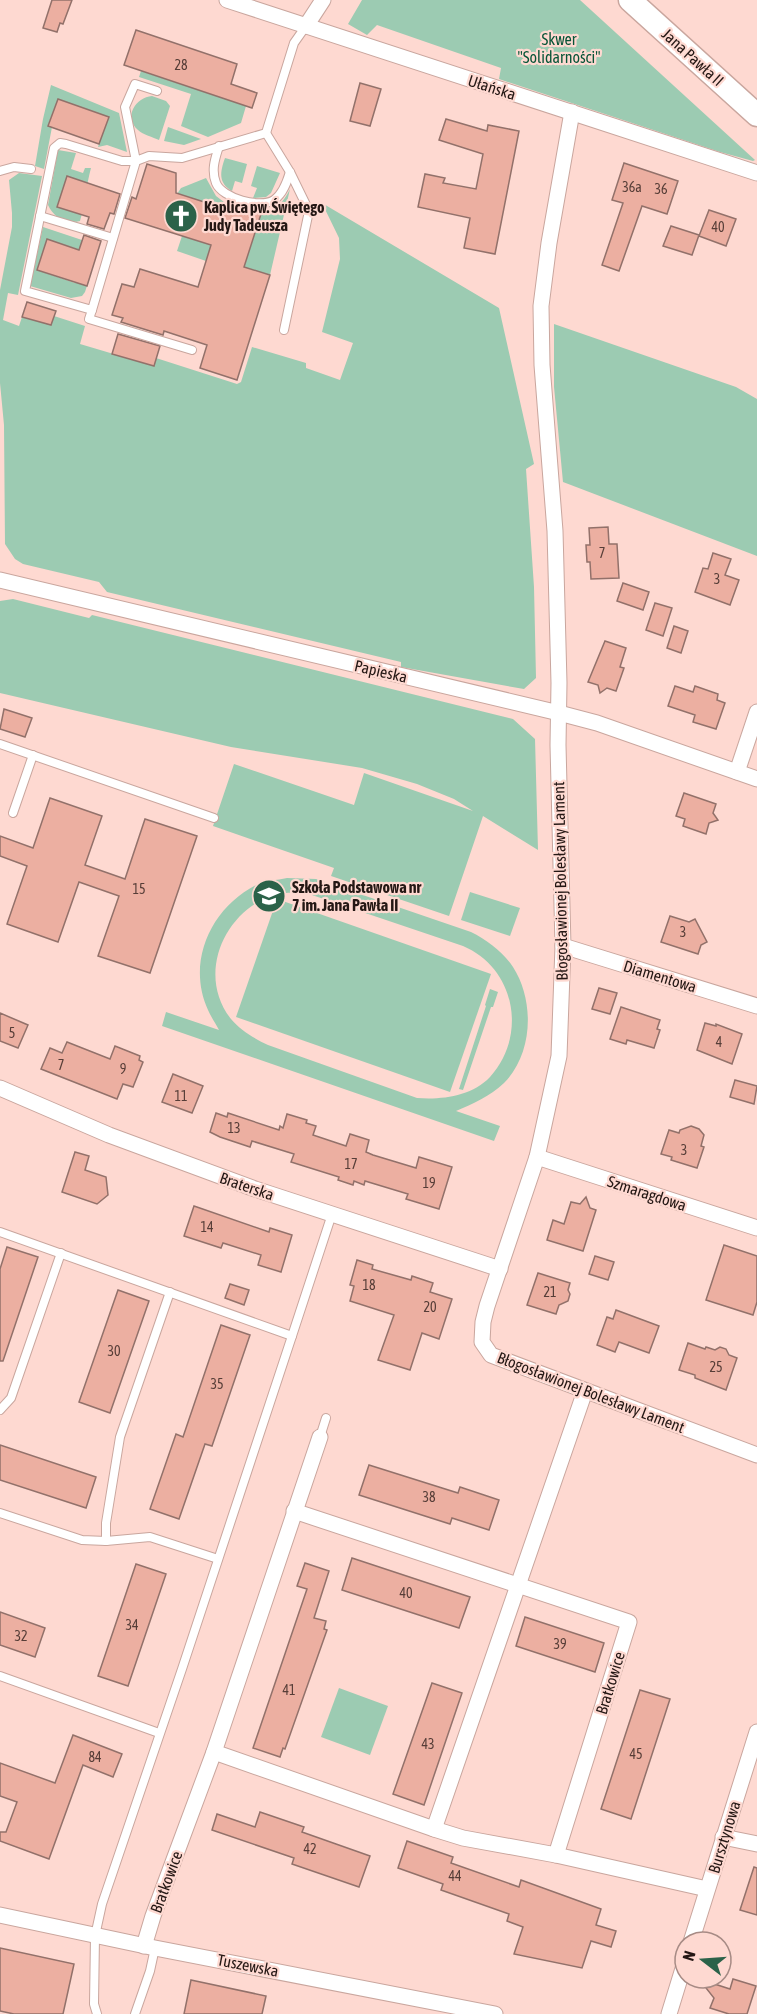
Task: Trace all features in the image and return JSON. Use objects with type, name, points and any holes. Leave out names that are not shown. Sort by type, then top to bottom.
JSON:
[{"type":"street","name":"Ułańska","points":[[227,0],[757,173]]},
{"type":"street","points":[[306,26],[323,0]]},
{"type":"street","name":"Jana Pawła II","points":[[630,0],[757,115]]},
{"type":"street","name":"Błogosławionej Bolesławy Lament","points":[[572,112],[549,243],[541,306],[542,364],[555,531],[563,946],[558,1056],[537,1157],[483,1322],[482,1342],[491,1355],[757,1455]]},
{"type":"street","name":"Papieska","points":[[0,580],[559,713],[597,723],[757,779]]},
{"type":"street","points":[[737,772],[757,712]]},
{"type":"street","name":"Diamentowa","points":[[563,946],[757,1006]]},
{"type":"street","name":"Braterska","points":[[0,1088],[109,1135],[255,1189],[500,1269]]},
{"type":"street","name":"Szmaragdowa","points":[[537,1157],[757,1228]]},
{"type":"street","points":[[434,1829],[585,1391]]},
{"type":"street","name":"Bratkowice","points":[[149,1947],[153,1916],[214,1752],[320,1437]]},
{"type":"street","name":"Bratkowice","points":[[294,1512],[629,1622],[556,1855]]},
{"type":"street","name":"Bursztynowa","points":[[695,1930],[757,1732]]},
{"type":"street","points":[[214,1752],[463,1838],[556,1855],[707,1889]]},
{"type":"street","points":[[723,1837],[757,1844]]},
{"type":"street","name":"Tuszewska","points":[[0,1915],[149,1947],[495,2014]]},
{"type":"street","points":[[669,2014],[676,1990]]},
{"type":"lane","points":[[284,330],[309,211],[290,172],[266,133],[294,43],[306,26]]},
{"type":"lane","points":[[157,91],[135,84],[125,107],[136,161],[89,319],[192,351]]},
{"type":"lane","points":[[92,310],[26,291],[40,216],[45,173],[54,148],[60,143],[122,161],[136,161],[149,156],[182,158],[266,133]]},
{"type":"lane","points":[[219,146],[213,170],[216,185],[223,192],[241,200],[261,204],[271,202],[279,196],[290,172]]},
{"type":"lane","points":[[0,171],[14,167],[31,169]]},
{"type":"lane","points":[[40,216],[113,238]]},
{"type":"lane","points":[[0,744],[214,818]]},
{"type":"lane","points":[[14,813],[33,755]]},
{"type":"lane","points":[[97,2014],[94,2004],[95,1936],[102,1904],[332,1214]]},
{"type":"lane","points":[[0,1232],[292,1336]]},
{"type":"lane","points":[[0,1410],[10,1398],[61,1253]]},
{"type":"lane","points":[[106,1541],[106,1523],[120,1437],[170,1292]]},
{"type":"lane","points":[[320,1437],[326,1418]]},
{"type":"lane","points":[[0,1513],[82,1540],[106,1541],[150,1537],[218,1559]]},
{"type":"lane","points":[[0,1676],[159,1733]]},
{"type":"lane","points":[[135,2014],[150,1971],[149,1947]]},
{"type":"green space","name":"Skwer \"Solidarności\"","points":[[362,0],[580,0],[755,160],[720,152],[499,79],[501,68],[377,25],[367,35],[348,24]]},
{"type":"green space","points":[[141,71],[246,106],[241,123],[208,137],[181,126],[191,94],[139,77]]},
{"type":"green space","points":[[51,85],[119,113],[127,152],[107,145],[98,147],[108,117],[58,99],[48,125],[52,127],[44,169],[35,166]]},
{"type":"green space","points":[[152,96],[166,101],[170,106],[159,140],[140,132],[132,119],[133,109],[137,104],[146,97]]},
{"type":"green space","points":[[168,127],[201,139],[184,145],[164,141]]},
{"type":"green space","points":[[58,150],[76,153],[71,169],[83,173],[85,168],[91,168],[80,221],[70,222],[61,219],[48,205]]},
{"type":"green space","points":[[225,158],[247,164],[242,183],[235,181],[232,191],[227,188],[221,177]]},
{"type":"green space","points":[[257,166],[280,173],[271,193],[266,197],[253,198],[257,188],[251,186]]},
{"type":"green space","points":[[19,173],[42,176],[18,295],[8,293],[3,320],[19,326],[22,317],[51,325],[54,316],[85,326],[80,344],[154,366],[156,358],[237,384],[241,382],[252,347],[306,363],[306,368],[340,380],[353,343],[322,332],[340,259],[339,238],[322,203],[499,308],[534,464],[526,469],[534,587],[536,678],[524,689],[401,667],[401,662],[107,592],[99,582],[23,564],[15,559],[5,544],[4,425],[0,383],[0,290],[12,227],[9,180]]},
{"type":"green space","points":[[206,178],[216,196],[228,205],[226,209],[177,194],[181,188]]},
{"type":"green space","points":[[290,189],[270,275],[244,267],[261,214],[278,205]]},
{"type":"green space","points":[[43,227],[85,241],[80,250],[47,239],[37,270],[75,283],[92,270],[82,296],[71,298],[30,286]]},
{"type":"green space","points":[[182,236],[211,245],[206,261],[177,251]]},
{"type":"green space","points":[[554,324],[736,387],[757,399],[757,556],[563,482],[554,387]]},
{"type":"green space","points":[[13,599],[89,618],[92,615],[513,719],[535,739],[538,850],[483,816],[449,916],[331,876],[334,868],[213,826],[234,764],[354,805],[364,773],[473,811],[454,799],[417,784],[362,768],[231,747],[0,693],[0,601]]},
{"type":"green space","points":[[287,878],[316,879],[471,932],[494,947],[513,967],[525,995],[527,1011],[528,1027],[521,1057],[514,1071],[499,1088],[456,1111],[500,1126],[494,1141],[162,1026],[166,1012],[219,1030],[208,1010],[202,992],[200,973],[207,938],[226,907],[240,895],[256,885]],"holes":[[[282,893],[306,893],[463,946],[481,956],[494,970],[504,986],[510,1004],[512,1023],[509,1042],[502,1060],[490,1077],[475,1089],[446,1097],[417,1098],[263,1043],[231,1019],[221,1002],[216,983],[216,965],[229,930],[241,915],[256,903]]]},
{"type":"green space","points":[[470,892],[520,908],[510,936],[461,920]]},
{"type":"green space","points":[[277,899],[491,974],[450,1092],[236,1017]]},
{"type":"green space","points":[[490,989],[498,992],[463,1090],[459,1089],[486,1006]]},
{"type":"green space","points":[[339,1688],[388,1706],[370,1755],[321,1737]]},
{"type":"building","points":[[52,0],[72,0],[63,24],[60,23],[57,32],[43,28]]},
{"type":"building","points":[[136,30],[237,64],[231,84],[257,93],[252,108],[124,65]]},
{"type":"building","points":[[360,83],[381,89],[370,126],[350,121]]},
{"type":"building","points":[[58,99],[109,117],[99,144],[48,126]]},
{"type":"building","points":[[446,119],[487,131],[488,125],[519,131],[495,254],[464,248],[470,218],[418,207],[425,174],[445,178],[443,183],[476,189],[483,154],[439,140]]},
{"type":"building","points":[[624,163],[678,181],[667,214],[642,206],[619,271],[602,265],[623,203],[612,200]]},
{"type":"building","points":[[147,164],[176,173],[176,193],[226,209],[229,202],[261,214],[244,267],[270,275],[237,380],[200,368],[207,345],[164,331],[163,335],[121,322],[123,318],[112,315],[122,284],[134,287],[140,269],[198,287],[211,245],[125,218],[132,197],[136,199]]},
{"type":"building","points":[[67,176],[120,194],[114,214],[110,213],[104,229],[87,224],[89,217],[57,207]]},
{"type":"building","points":[[709,210],[736,219],[726,246],[699,236]]},
{"type":"building","points":[[671,226],[699,235],[692,255],[663,246]]},
{"type":"building","points":[[84,235],[101,241],[87,286],[37,270],[47,239],[79,250]]},
{"type":"building","points":[[27,302],[56,311],[51,325],[22,317]]},
{"type":"building","points":[[118,334],[160,346],[154,366],[112,354]]},
{"type":"building","points":[[608,527],[609,544],[617,544],[619,578],[591,579],[586,545],[590,545],[589,528]]},
{"type":"building","points":[[713,553],[731,559],[725,575],[739,580],[730,605],[695,592],[703,568],[708,569]]},
{"type":"building","points":[[623,583],[649,592],[643,610],[617,601]]},
{"type":"building","points":[[655,603],[672,608],[663,636],[646,630]]},
{"type":"building","points":[[674,626],[688,631],[681,653],[667,648]]},
{"type":"building","points":[[605,641],[626,648],[620,667],[624,668],[616,691],[607,688],[600,693],[598,685],[588,682]]},
{"type":"building","points":[[675,686],[693,692],[695,686],[718,694],[717,700],[725,703],[716,729],[693,722],[695,715],[668,706]]},
{"type":"building","points":[[4,709],[32,718],[25,737],[0,729]]},
{"type":"building","points":[[684,793],[716,804],[713,813],[718,820],[709,823],[706,834],[683,826],[685,819],[676,816]]},
{"type":"building","points":[[50,798],[102,816],[85,865],[125,879],[145,819],[197,836],[150,973],[98,956],[119,896],[79,882],[58,942],[7,924],[27,866],[0,856],[0,836],[33,848]]},
{"type":"building","points":[[670,916],[689,922],[695,919],[707,942],[701,945],[698,954],[661,942]]},
{"type":"building","points":[[599,988],[617,993],[610,1014],[592,1009]]},
{"type":"building","points":[[621,1007],[660,1020],[657,1029],[660,1030],[654,1048],[627,1040],[626,1044],[610,1039]]},
{"type":"building","points":[[0,1013],[28,1025],[18,1048],[0,1041]]},
{"type":"building","points":[[705,1023],[716,1026],[716,1024],[742,1034],[732,1064],[697,1050]]},
{"type":"building","points":[[67,1042],[110,1059],[115,1046],[140,1056],[139,1060],[143,1062],[133,1087],[123,1084],[117,1099],[41,1069],[50,1048],[62,1053]]},
{"type":"building","points":[[173,1074],[203,1086],[192,1113],[162,1102]]},
{"type":"building","points":[[735,1080],[757,1086],[754,1104],[730,1097]]},
{"type":"building","points":[[216,1113],[227,1117],[228,1113],[279,1130],[280,1126],[283,1128],[287,1114],[307,1120],[306,1123],[316,1126],[313,1135],[346,1146],[350,1134],[369,1140],[366,1152],[373,1155],[416,1168],[419,1157],[452,1167],[439,1209],[406,1199],[408,1194],[365,1181],[364,1185],[354,1181],[353,1185],[338,1180],[339,1177],[291,1162],[294,1154],[252,1141],[250,1147],[220,1137],[210,1132]]},
{"type":"building","points":[[691,1126],[699,1129],[704,1135],[701,1146],[704,1147],[697,1168],[671,1160],[672,1157],[661,1154],[669,1130],[679,1133],[680,1130]]},
{"type":"building","points":[[75,1152],[89,1156],[85,1170],[106,1177],[108,1195],[97,1204],[62,1192]]},
{"type":"building","points":[[586,1197],[590,1208],[596,1210],[583,1251],[547,1240],[553,1220],[564,1224],[571,1202],[580,1204]]},
{"type":"building","points":[[194,1206],[269,1232],[270,1228],[292,1235],[281,1272],[258,1265],[261,1255],[223,1243],[221,1248],[184,1236]]},
{"type":"building","points":[[724,1245],[757,1256],[757,1302],[753,1315],[706,1300]]},
{"type":"building","points":[[7,1247],[38,1257],[3,1361],[0,1361],[0,1269]]},
{"type":"building","points":[[595,1256],[614,1262],[608,1280],[589,1274]]},
{"type":"building","points":[[357,1260],[373,1265],[372,1269],[411,1280],[412,1276],[433,1283],[430,1292],[452,1299],[439,1339],[422,1333],[410,1370],[378,1360],[394,1315],[350,1301],[354,1286],[350,1285]]},
{"type":"building","points":[[538,1273],[570,1283],[568,1301],[559,1305],[556,1314],[527,1305]]},
{"type":"building","points":[[230,1284],[249,1290],[244,1305],[225,1298]]},
{"type":"building","points":[[118,1290],[149,1301],[110,1413],[79,1402]]},
{"type":"building","points":[[616,1310],[659,1326],[649,1353],[619,1342],[615,1352],[597,1345],[607,1317],[613,1319]]},
{"type":"building","points":[[221,1325],[250,1335],[212,1446],[205,1444],[179,1519],[150,1509],[176,1434],[183,1437]]},
{"type":"building","points":[[688,1343],[705,1349],[706,1347],[715,1350],[720,1347],[726,1349],[729,1355],[737,1358],[726,1390],[679,1370]]},
{"type":"building","points":[[0,1445],[96,1477],[86,1508],[0,1480]]},
{"type":"building","points":[[369,1465],[458,1493],[460,1487],[499,1500],[489,1530],[452,1518],[450,1524],[359,1495]]},
{"type":"building","points":[[352,1558],[470,1597],[459,1628],[342,1590]]},
{"type":"building","points":[[305,1563],[329,1571],[314,1618],[326,1621],[324,1629],[327,1630],[285,1749],[283,1748],[280,1757],[253,1748],[307,1589],[297,1586]]},
{"type":"building","points":[[136,1564],[166,1574],[128,1686],[98,1676]]},
{"type":"building","points":[[0,1612],[45,1628],[35,1657],[0,1645]]},
{"type":"building","points":[[525,1617],[604,1643],[595,1672],[516,1646]]},
{"type":"building","points":[[432,1683],[462,1693],[424,1805],[393,1794]]},
{"type":"building","points":[[640,1690],[670,1699],[631,1819],[601,1809]]},
{"type":"building","points":[[73,1735],[122,1754],[113,1777],[83,1765],[49,1859],[0,1841],[0,1832],[6,1832],[17,1802],[0,1796],[0,1763],[55,1783]]},
{"type":"building","points":[[260,1812],[304,1827],[302,1832],[370,1856],[359,1887],[292,1864],[294,1858],[212,1830],[217,1814],[255,1827]]},
{"type":"building","points":[[407,1841],[453,1857],[451,1863],[519,1887],[521,1880],[601,1909],[596,1925],[616,1931],[611,1947],[591,1941],[582,1968],[514,1954],[523,1927],[507,1921],[509,1914],[441,1890],[443,1884],[398,1868]]},
{"type":"building","points":[[754,1867],[757,1868],[757,1915],[740,1910]]},
{"type":"building","points":[[0,1948],[74,1964],[63,2014],[14,2014],[0,2011]]},
{"type":"building","points":[[733,1979],[756,1986],[747,2014],[729,2014],[710,2008],[714,1998],[708,1990],[733,1990]]},
{"type":"building","points":[[191,1980],[266,1996],[262,2014],[184,2014]]},
{"type":"place","name":"Kaplica pw. Świętego Judy Tadeusza","points":[[181,216]]},
{"type":"place","name":"Szkoła Podstawowa nr 7 im. Jana Pawła II","points":[[269,896]]}]
